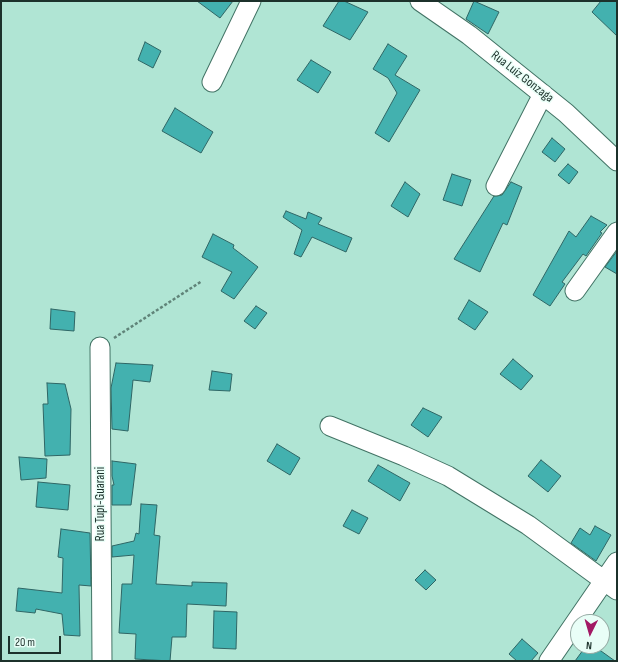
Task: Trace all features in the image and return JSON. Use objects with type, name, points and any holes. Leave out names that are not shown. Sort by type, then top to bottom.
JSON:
[{"type":"street","points":[[212,82],[251,1]]},
{"type":"street","name":"Rua Luiz Gonzaga","points":[[420,1],[469,35],[566,112],[617,161]]},
{"type":"street","points":[[496,186],[543,94]]},
{"type":"street","points":[[575,291],[617,232]]},
{"type":"street","name":"Rua Tupi-Guarani","points":[[100,347],[102,661]]},
{"type":"street","points":[[330,426],[383,447],[448,476],[528,525],[610,586]]},
{"type":"street","points":[[549,661],[610,586],[617,562]]},
{"type":"path","points":[[100,347],[202,281]]},
{"type":"building","points":[[197,1],[233,1],[220,18]]},
{"type":"building","points":[[339,1],[344,1],[368,12],[350,40],[323,26]]},
{"type":"building","points":[[474,1],[499,12],[488,34],[466,19]]},
{"type":"building","points":[[601,1],[617,1],[617,36],[592,12]]},
{"type":"building","points":[[145,42],[161,51],[153,68],[138,60]]},
{"type":"building","points":[[388,44],[407,56],[395,75],[420,90],[389,142],[375,133],[397,93],[388,78],[373,69]]},
{"type":"building","points":[[311,60],[331,72],[318,93],[297,80]]},
{"type":"building","points":[[175,108],[213,132],[201,153],[162,131]]},
{"type":"building","points":[[552,138],[565,149],[555,162],[542,152]]},
{"type":"building","points":[[568,164],[578,172],[569,184],[558,175]]},
{"type":"building","points":[[452,174],[471,180],[462,206],[443,200]]},
{"type":"building","points":[[405,182],[420,194],[408,217],[391,206]]},
{"type":"building","points":[[511,182],[522,187],[507,225],[503,223],[480,272],[454,259],[494,196],[502,195]]},
{"type":"building","points":[[286,211],[306,219],[308,212],[322,218],[318,224],[352,238],[346,252],[312,237],[301,257],[294,254],[302,230],[283,217]]},
{"type":"building","points":[[591,216],[607,225],[600,232],[602,233],[586,256],[583,254],[562,282],[565,284],[550,306],[533,295],[569,231],[576,237]]},
{"type":"building","points":[[213,234],[234,245],[233,248],[258,267],[234,299],[221,291],[232,272],[202,257]]},
{"type":"building","points":[[617,251],[617,274],[605,267]]},
{"type":"building","points":[[469,300],[488,312],[475,330],[458,319]]},
{"type":"building","points":[[256,306],[267,313],[255,329],[244,321]]},
{"type":"building","points":[[51,309],[75,312],[74,331],[50,329]]},
{"type":"building","points":[[513,359],[533,376],[521,390],[500,374]]},
{"type":"building","points":[[116,363],[153,365],[150,382],[133,380],[128,431],[112,429],[111,388]]},
{"type":"building","points":[[212,371],[232,374],[230,391],[209,390]]},
{"type":"building","points":[[47,383],[65,384],[71,409],[70,455],[45,456],[43,404],[48,404]]},
{"type":"building","points":[[423,408],[442,417],[428,437],[411,425]]},
{"type":"building","points":[[277,444],[300,458],[290,475],[267,461]]},
{"type":"building","points":[[19,457],[47,459],[46,478],[21,480]]},
{"type":"building","points":[[541,460],[561,476],[548,492],[528,476]]},
{"type":"building","points":[[112,461],[136,464],[131,505],[112,505],[112,485],[114,485],[112,476]]},
{"type":"building","points":[[378,465],[410,483],[400,501],[368,481]]},
{"type":"building","points":[[38,482],[70,485],[68,510],[36,507]]},
{"type":"building","points":[[141,504],[157,505],[154,535],[160,536],[156,584],[192,586],[192,582],[227,583],[226,606],[187,604],[186,637],[172,637],[170,661],[135,659],[136,634],[119,633],[122,584],[132,584],[134,555],[112,557],[112,546],[134,541],[136,533],[139,534]]},
{"type":"building","points":[[352,510],[368,518],[359,534],[343,526]]},
{"type":"building","points":[[595,526],[611,535],[596,561],[571,543],[580,528],[590,535]]},
{"type":"building","points":[[61,529],[90,533],[91,586],[79,585],[80,636],[64,635],[62,614],[36,609],[35,613],[16,611],[18,588],[62,593],[63,558],[58,557]]},
{"type":"building","points":[[425,570],[436,580],[426,590],[415,580]]},
{"type":"building","points":[[214,611],[237,612],[236,649],[213,648]]},
{"type":"building","points":[[522,639],[538,653],[531,661],[517,661],[509,654]]},
{"type":"building","points":[[580,654],[605,654],[615,661],[575,661]]}]
